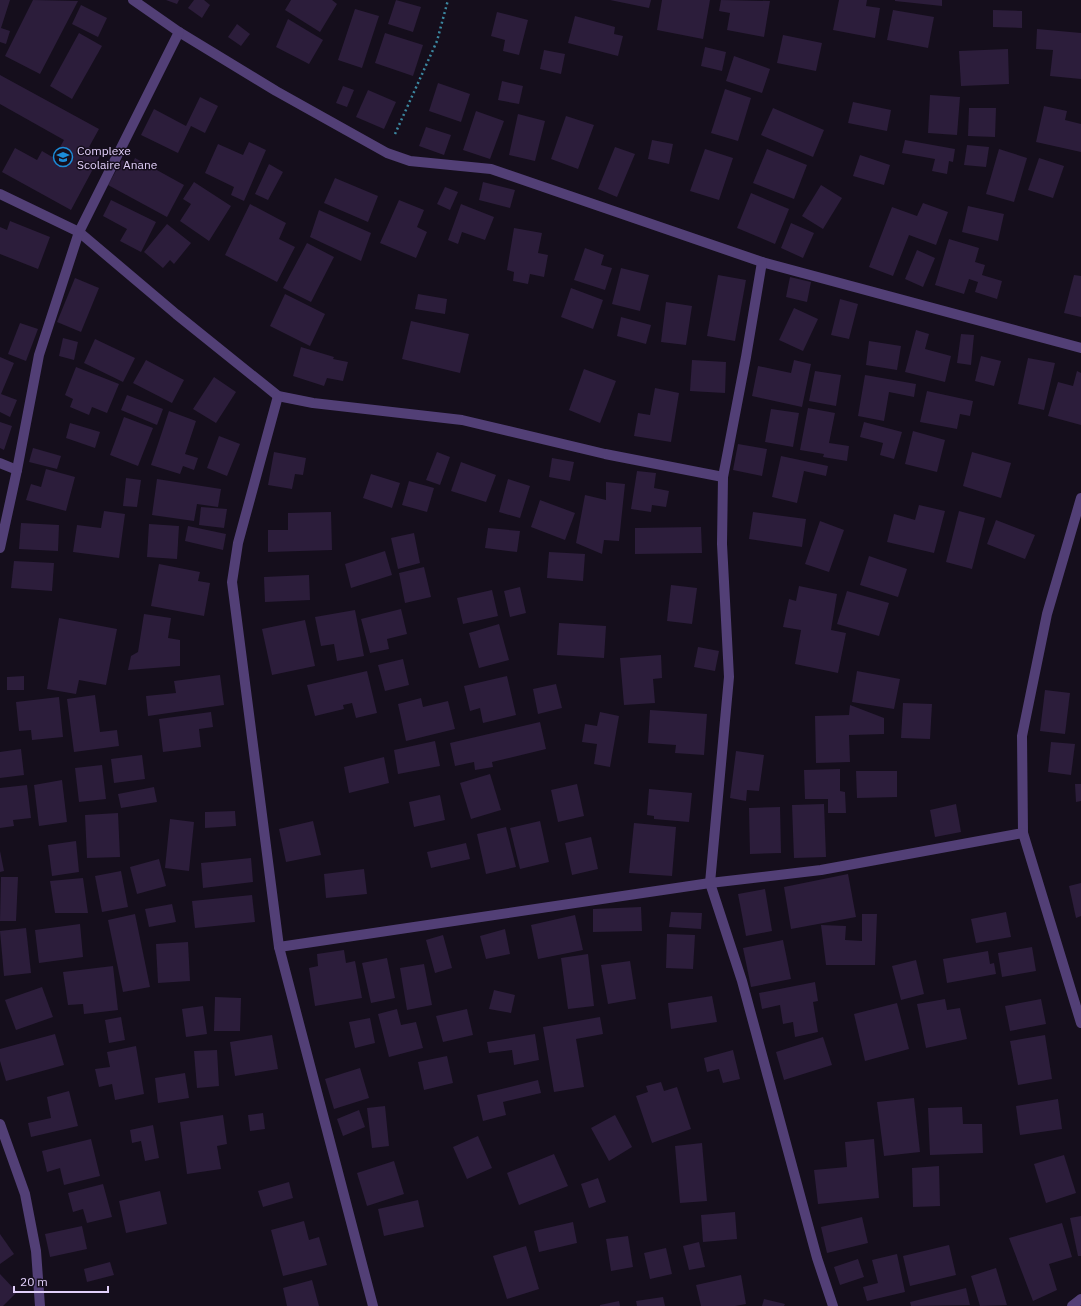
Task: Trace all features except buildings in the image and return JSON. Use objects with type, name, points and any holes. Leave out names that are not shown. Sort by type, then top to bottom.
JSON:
[{"type":"street","points":[[133,0],[179,32],[276,91],[387,152],[410,161],[492,169],[762,262],[1081,348]]},
{"type":"street","points":[[0,548],[17,470],[39,355],[79,232],[179,32]]},
{"type":"street","points":[[0,194],[79,232],[176,314],[278,396],[313,403],[462,420],[605,454],[723,477]]},
{"type":"street","points":[[762,262],[746,357],[723,477],[722,544],[729,677],[710,883],[742,981],[817,1258],[833,1306]]},
{"type":"street","points":[[278,396],[238,543],[232,582],[279,947],[373,1306]]},
{"type":"street","points":[[0,463],[17,470]]},
{"type":"street","points":[[1081,498],[1047,614],[1022,736],[1023,833],[1081,1023]]},
{"type":"street","points":[[279,947],[710,883],[821,870],[1023,833]]},
{"type":"street","points":[[0,1124],[25,1194],[36,1251],[40,1306]]},
{"type":"street","points":[[1072,1306],[1081,1299]]},
{"type":"path","points":[[387,152],[437,41],[448,0]]},
{"type":"place","name":"Complexe Scolaire Anane","points":[[63,157]]}]
